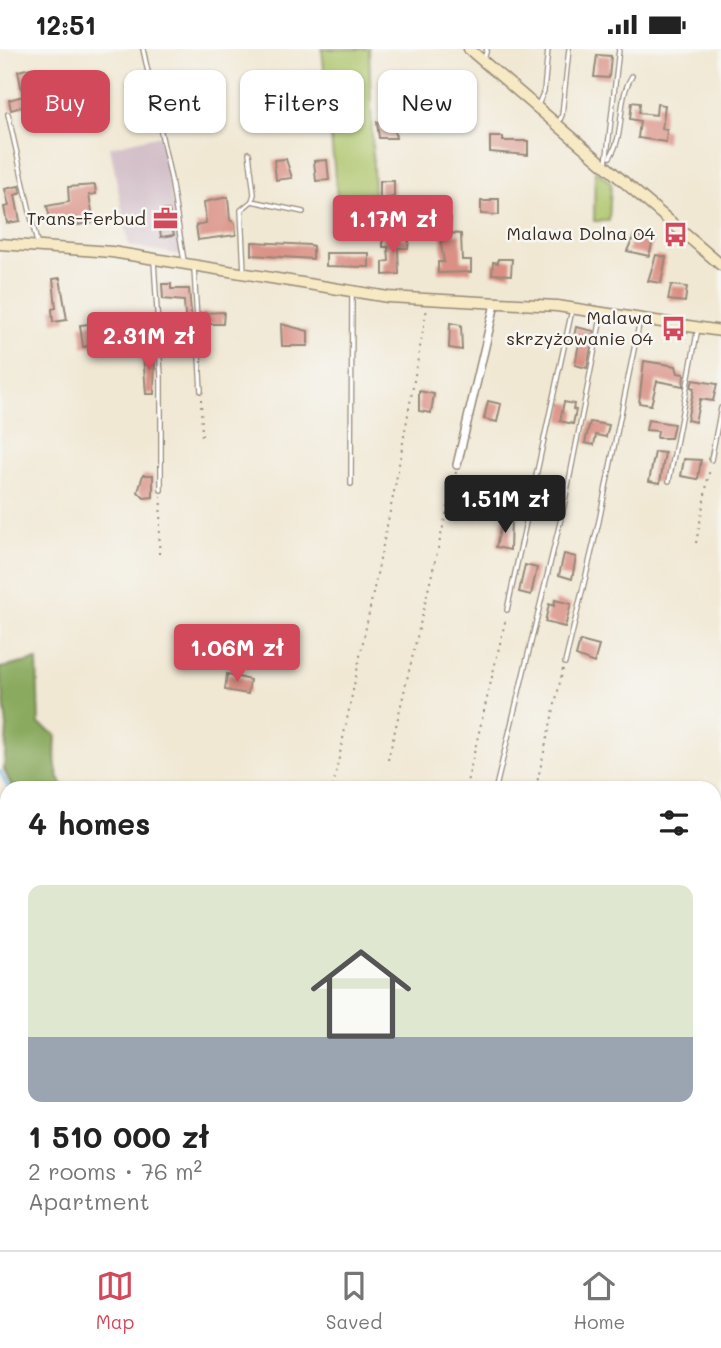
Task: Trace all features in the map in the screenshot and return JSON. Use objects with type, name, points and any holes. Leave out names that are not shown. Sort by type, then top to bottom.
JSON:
[{"type":"street","points":[[479,53],[537,107],[607,162],[721,265]]},
{"type":"street","points":[[0,244],[37,245],[154,258],[428,301],[572,307],[721,331]]},
{"type":"street","points":[[457,465],[495,304]]},
{"type":"lane","points":[[143,49],[189,264],[201,391]]},
{"type":"lane","points":[[537,107],[544,91],[548,49]]},
{"type":"lane","points":[[558,124],[562,115],[569,49]]},
{"type":"lane","points":[[607,162],[619,49]]},
{"type":"lane","points":[[607,162],[616,148],[624,88],[632,76]]},
{"type":"lane","points":[[8,114],[37,245]]},
{"type":"lane","points":[[243,274],[241,210],[252,201],[254,189],[249,153]]},
{"type":"lane","points":[[252,201],[303,212]]},
{"type":"lane","points":[[154,258],[161,377],[161,490]]},
{"type":"lane","points":[[351,484],[352,291]]},
{"type":"lane","points":[[507,610],[572,307]]},
{"type":"lane","points":[[497,781],[564,506],[602,311]]},
{"type":"lane","points":[[565,663],[599,521],[640,316]]},
{"type":"lane","points":[[669,481],[698,326]]},
{"type":"lane","points":[[711,460],[721,408]]},
{"type":"path","points":[[334,781],[396,487],[428,301]]},
{"type":"path","points":[[201,391],[202,439]]},
{"type":"path","points":[[696,543],[711,460]]},
{"type":"path","points":[[388,760],[457,465]]},
{"type":"path","points":[[159,554],[161,490]]},
{"type":"path","points":[[467,781],[507,610]]},
{"type":"path","points":[[537,781],[565,663]]},
{"type":"shaded area","points":[[160,135],[182,255],[129,246],[110,147]]},
{"type":"green space","points":[[322,49],[369,49],[374,193],[337,196],[331,133],[364,133],[364,70],[324,70]]},
{"type":"green space","points":[[595,170],[611,183],[609,221],[594,221]]},
{"type":"green space","points":[[37,660],[39,724],[56,735],[56,769],[60,781],[9,781],[4,770],[7,727],[0,668]]},
{"type":"building","points":[[597,55],[611,56],[609,78],[594,77]]},
{"type":"building","points":[[21,97],[21,107],[11,110],[9,100]]},
{"type":"building","points":[[632,102],[640,103],[639,113],[656,115],[657,104],[665,105],[662,129],[667,130],[666,142],[638,138],[640,121],[630,119]]},
{"type":"building","points":[[378,133],[395,133],[396,138],[379,138]]},
{"type":"building","points":[[490,137],[503,137],[503,141],[528,141],[528,155],[490,152]]},
{"type":"building","points":[[286,159],[292,178],[276,180],[274,160]]},
{"type":"building","points":[[327,160],[329,180],[316,181],[314,161]]},
{"type":"building","points":[[380,181],[394,181],[394,197],[380,200]]},
{"type":"building","points":[[95,185],[96,194],[89,195],[94,222],[78,225],[77,218],[51,223],[47,206],[69,202],[68,187]]},
{"type":"building","points":[[19,186],[21,193],[15,195],[20,221],[7,223],[4,207],[9,206],[5,189]]},
{"type":"building","points":[[228,197],[230,220],[235,223],[236,235],[198,240],[196,225],[206,223],[204,202]]},
{"type":"building","points":[[499,199],[499,215],[481,214],[481,201]]},
{"type":"building","name":"Trans-Ferbud","points":[[169,210],[174,235],[161,237],[160,229],[164,228],[161,211]]},
{"type":"building","points":[[443,218],[451,218],[450,233],[461,234],[462,260],[471,260],[471,272],[438,273],[438,262],[444,262],[441,245]]},
{"type":"building","points":[[634,235],[653,240],[649,256],[627,251]]},
{"type":"building","points":[[383,238],[409,239],[408,248],[398,248],[399,274],[383,275],[383,262],[389,261],[388,247],[383,247]]},
{"type":"building","points":[[252,242],[310,245],[313,246],[313,259],[252,255]]},
{"type":"building","points":[[326,253],[369,253],[369,267],[326,266]]},
{"type":"building","points":[[656,255],[666,257],[661,283],[648,281]]},
{"type":"building","points":[[498,259],[512,259],[511,275],[492,274],[493,262],[498,263]]},
{"type":"building","points":[[60,278],[67,320],[53,322],[52,309],[56,308],[53,279]]},
{"type":"building","points":[[162,284],[171,284],[171,289],[189,289],[194,346],[187,346],[184,301],[163,299]]},
{"type":"building","points":[[671,285],[687,287],[685,302],[668,300]]},
{"type":"building","points":[[224,312],[223,324],[202,324],[201,313]]},
{"type":"building","points":[[104,322],[106,338],[97,339],[98,345],[83,347],[80,325]]},
{"type":"building","points":[[450,323],[461,325],[462,350],[449,348]]},
{"type":"building","points":[[153,324],[154,336],[150,337],[150,346],[124,348],[124,338],[143,337],[143,325]]},
{"type":"building","points":[[281,324],[308,331],[308,346],[282,346]]},
{"type":"building","points":[[576,327],[594,331],[587,368],[575,365],[580,338],[574,337]]},
{"type":"building","points":[[155,353],[154,394],[146,394],[143,354]]},
{"type":"building","points":[[644,361],[676,366],[678,373],[684,374],[683,386],[657,381],[651,405],[639,403]]},
{"type":"building","points":[[693,380],[717,384],[713,401],[700,399],[695,422],[687,420],[694,388],[691,387]]},
{"type":"building","points":[[419,391],[434,394],[431,413],[419,411]]},
{"type":"building","points":[[488,401],[501,404],[497,422],[484,419]]},
{"type":"building","points":[[564,402],[574,404],[573,409],[576,410],[573,424],[560,421]]},
{"type":"building","points":[[648,420],[674,424],[671,438],[657,438],[658,431],[646,430]]},
{"type":"building","points":[[590,422],[609,425],[606,437],[596,435],[594,445],[585,443]]},
{"type":"building","points":[[655,452],[665,453],[660,483],[649,481]]},
{"type":"building","points":[[684,459],[701,460],[698,479],[681,476]]},
{"type":"building","points":[[143,475],[153,475],[153,497],[144,498],[138,492]]},
{"type":"building","points":[[503,517],[511,519],[510,550],[496,547]]},
{"type":"building","points":[[564,554],[576,557],[572,579],[559,575]]},
{"type":"building","points":[[525,565],[537,568],[531,595],[519,592]]},
{"type":"building","points":[[555,600],[571,604],[565,627],[545,622],[549,604],[554,606]]},
{"type":"building","points":[[580,641],[599,646],[594,663],[576,656]]},
{"type":"building","points":[[227,674],[250,680],[248,694],[225,690]]},
{"type":"waterway","points":[[0,771],[5,781]]},
{"type":"place","name":"Trans-Ferbud","points":[[166,219]]},
{"type":"place","name":"Malawa Dolna 04","points":[[675,234]]},
{"type":"place","name":"Malawa skrzyżowanie 04","points":[[673,328]]}]
